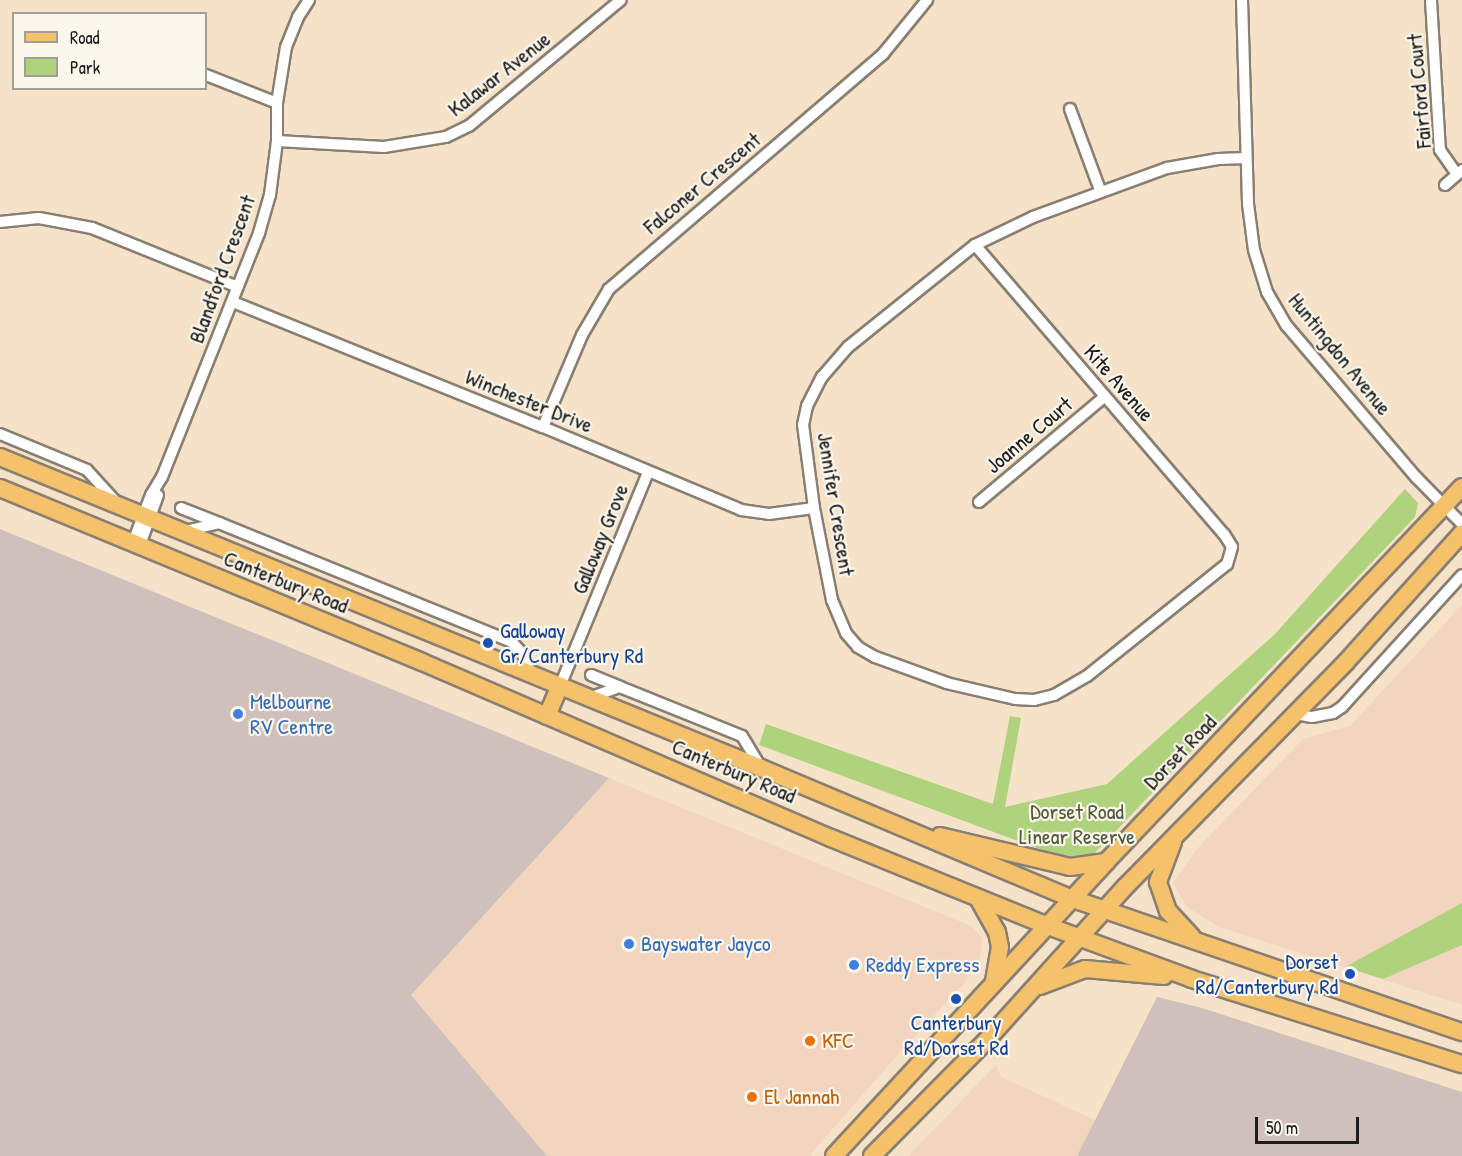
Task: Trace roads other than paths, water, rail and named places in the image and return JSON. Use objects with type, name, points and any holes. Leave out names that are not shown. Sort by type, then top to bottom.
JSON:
[{"type":"main road","name":"Canterbury Road","points":[[0,457],[761,768],[1073,899],[1462,1032]]},
{"type":"main road","name":"Dorset Road","points":[[834,1156],[1106,862],[1462,487]]},
{"type":"main road","name":"Canterbury Road","points":[[0,488],[1048,926],[1192,979],[1462,1064]]},
{"type":"main road","points":[[872,1156],[1034,988],[1103,910],[1296,714],[1462,533]]},
{"type":"main road","points":[[547,716],[560,686]]},
{"type":"main road","points":[[890,824],[1070,867],[1106,862]]},
{"type":"main road","points":[[1175,836],[1158,882],[1161,898],[1176,923],[1199,942]]},
{"type":"main road","points":[[978,898],[999,939],[1000,959],[994,983]]},
{"type":"main road","points":[[1034,988],[1062,975],[1085,969],[1192,979]]},
{"type":"street","name":"Blandford Crescent","points":[[137,544],[260,233],[270,195],[277,141],[277,103],[286,47],[298,16],[309,0]]},
{"type":"street","name":"Kalawar Avenue","points":[[277,141],[384,147],[446,137],[470,126],[621,0]]},
{"type":"street","name":"Falconer Crescent","points":[[543,426],[582,335],[609,289],[859,76],[883,54],[927,0]]},
{"type":"street","name":"Huntingdon Avenue","points":[[1242,0],[1246,159],[1258,271],[1277,313],[1444,507],[1462,524]]},
{"type":"street","name":"Fairford Court","points":[[1431,0],[1440,150],[1460,172]]},
{"type":"street","points":[[207,75],[277,103]]},
{"type":"street","points":[[1070,109],[1100,190]]},
{"type":"street","name":"Jennifer Crescent","points":[[1232,547],[1227,564],[1087,675],[1054,695],[1034,700],[1015,699],[947,683],[875,657],[858,647],[846,633],[832,600],[814,508],[802,425],[813,389],[835,360],[862,334],[975,245],[1033,217],[1100,190],[1185,164],[1246,159]]},
{"type":"street","points":[[1445,185],[1460,172]]},
{"type":"street","points":[[0,222],[39,218],[92,228],[238,287]]},
{"type":"street","name":"Kite Avenue","points":[[975,245],[1224,534],[1232,547]]},
{"type":"street","name":"Winchester Drive","points":[[233,302],[543,426],[741,510],[769,514],[814,508]]},
{"type":"street","name":"Joanne Court","points":[[979,502],[1104,397]]},
{"type":"street","name":"Canterbury Road","points":[[0,434],[87,470],[95,476],[119,506]]},
{"type":"street","name":"Galloway Grove","points":[[560,686],[648,472]]},
{"type":"street","name":"Canterbury Road","points":[[181,508],[512,642],[522,653],[531,674]]},
{"type":"street","name":"Canterbury Road","points":[[181,532],[219,523]]},
{"type":"street","points":[[1296,714],[1312,717],[1333,713],[1342,707],[1462,575]]},
{"type":"street","name":"Canterbury Road","points":[[591,675],[742,736],[749,746],[753,760],[761,768]]},
{"type":"street","points":[[589,698],[620,687]]},
{"type":"place","name":"Galloway Gr/Canterbury Rd","points":[[488,643]]},
{"type":"place","name":"Melbourne RV Centre","points":[[238,714]]},
{"type":"place","name":"Bayswater Jayco","points":[[629,944]]},
{"type":"place","name":"Reddy Express","points":[[854,965]]},
{"type":"place","name":"Dorset Rd/Canterbury Rd","points":[[1350,974]]},
{"type":"place","name":"Canterbury Rd/Dorset Rd","points":[[956,999]]},
{"type":"place","name":"KFC","points":[[810,1041]]},
{"type":"place","name":"El Jannah","points":[[752,1097]]},
{"type":"park label","name":"Dorset Road Linear Reserve","points":[[1077,824]]}]
